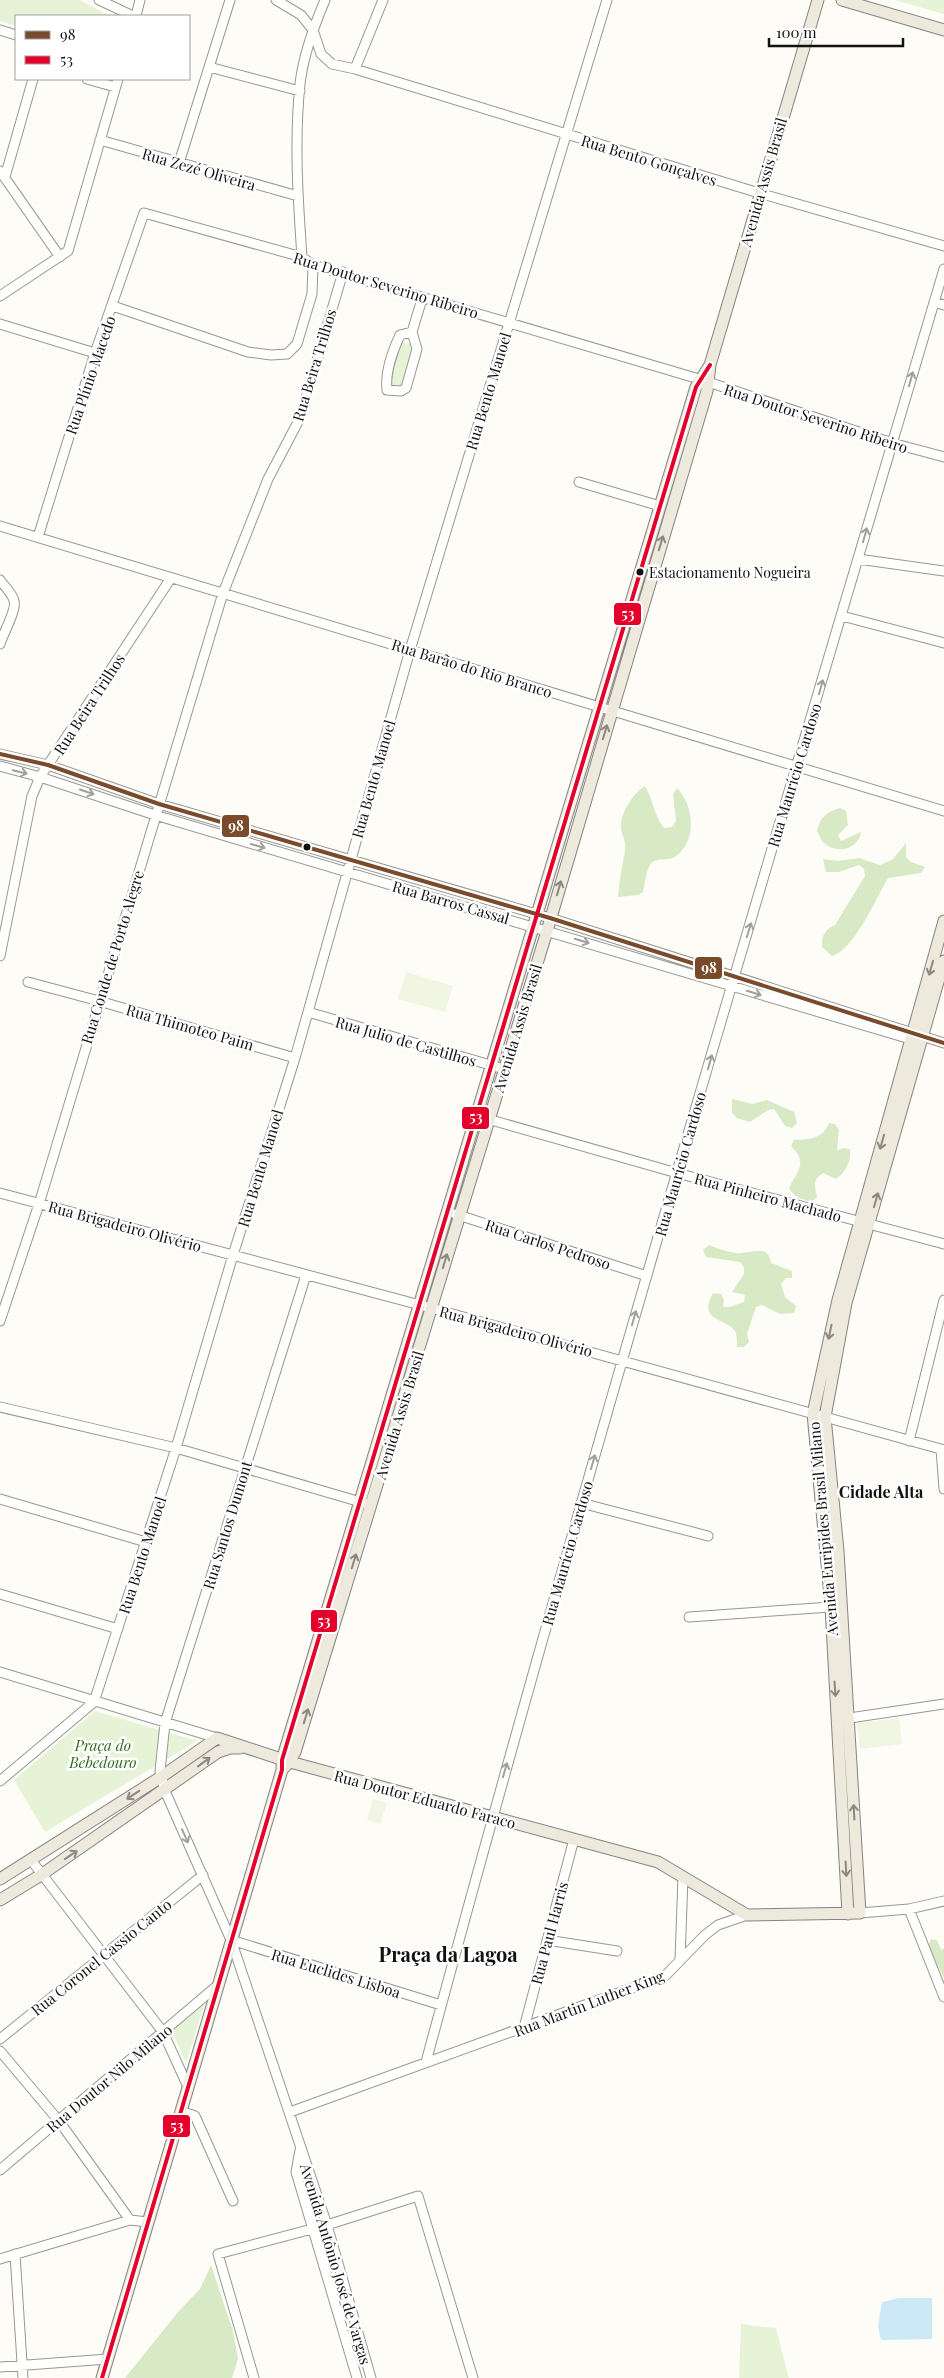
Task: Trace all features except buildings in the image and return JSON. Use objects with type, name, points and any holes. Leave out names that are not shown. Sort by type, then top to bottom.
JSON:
[{"type":"main road","name":"Avenida Assis Brasil","points":[[606,708],[660,506],[710,365],[759,194],[818,0]]},
{"type":"main road","points":[[842,0],[944,30]]},
{"type":"main road","name":"Avenida Assis Brasil","points":[[454,1213],[489,1119],[547,931],[562,855],[704,381]]},
{"type":"main road","name":"Avenida Assis Brasil","points":[[102,2378],[231,1940],[454,1213],[477,1116],[535,920],[562,855]]},
{"type":"main road","name":"Avenida Euripides Brasil Milano","points":[[920,1038],[944,924]]},
{"type":"main road","name":"Avenida Euripides Brasil Milano","points":[[839,1668],[831,1606],[832,1551],[814,1414],[864,1223],[896,1112],[944,961]]},
{"type":"main road","name":"Avenida Euripides Brasil Milano","points":[[842,1302],[825,1417],[854,1913]]},
{"type":"main road","points":[[0,1880],[217,1738]]},
{"type":"main road","name":"Rua Doutor Eduardo Faraco","points":[[217,1738],[285,1764],[658,1862],[747,1915]]},
{"type":"main road","points":[[0,1900],[41,1875],[165,1791],[218,1752],[230,1748],[246,1748]]},
{"type":"main road","name":"Rua Martin Luther King","points":[[747,1915],[854,1913]]},
{"type":"street","points":[[99,0],[132,15]]},
{"type":"street","points":[[134,15],[140,0]]},
{"type":"street","points":[[179,163],[230,0]]},
{"type":"street","points":[[276,0],[301,15],[313,30]]},
{"type":"street","points":[[302,257],[298,196],[300,91],[313,30],[325,0]]},
{"type":"street","points":[[355,69],[383,0]]},
{"type":"street","name":"Rua Bento Manoel","points":[[94,1702],[176,1448],[308,1012],[410,650],[606,0]]},
{"type":"street","points":[[0,30],[15,35]]},
{"type":"street","name":"Rua Bento Gonçalves","points":[[313,30],[321,54],[332,64],[355,69],[759,194],[944,246]]},
{"type":"street","points":[[209,68],[300,91]]},
{"type":"street","points":[[33,80],[2,174],[60,257]]},
{"type":"street","points":[[0,296],[68,251],[117,83],[94,80]]},
{"type":"street","name":"Rua Zezé Oliveira","points":[[100,140],[298,196]]},
{"type":"street","name":"Rua Doutor Severino Ribeiro","points":[[144,213],[302,257],[313,265],[343,272],[422,299],[704,381],[892,443],[944,457]]},
{"type":"street","name":"Rua Plínio Macedo","points":[[38,537],[95,353],[144,213]]},
{"type":"street","points":[[113,306],[248,352],[271,355],[287,354],[297,344],[312,294],[313,265]]},
{"type":"street","name":"Rua Maurício Cardoso","points":[[426,2062],[491,1817],[622,1361],[944,268]]},
{"type":"street","name":"Rua Beira Trilhos","points":[[223,593],[268,479],[300,418],[343,272]]},
{"type":"street","points":[[412,332],[400,335],[396,343],[386,382],[387,390],[402,392],[406,388],[417,349],[412,332],[422,299]]},
{"type":"street","points":[[934,302],[944,305]]},
{"type":"street","points":[[0,324],[95,353]]},
{"type":"street","points":[[579,482],[660,506]]},
{"type":"street","name":"Rua Barão do Rio Branco","points":[[0,526],[606,708],[797,768],[944,810]]},
{"type":"street","points":[[858,559],[944,571]]},
{"type":"street","name":"Rua Beira Trilhos","points":[[0,956],[32,796],[40,777],[171,578]]},
{"type":"street","points":[[0,580],[14,600],[15,609],[4,623],[0,644]]},
{"type":"street","name":"Rua Conde de Porto Alegre","points":[[0,1321],[38,1204],[223,593]]},
{"type":"street","points":[[842,616],[944,643]]},
{"type":"street","name":"Rua Barros Cassal","points":[[0,754],[48,765],[159,804],[350,859],[535,920],[547,931],[806,1009],[944,1043]]},
{"type":"street","name":"Rua Barros Cassal","points":[[0,766],[346,872],[535,920],[550,918],[810,1000],[920,1038]]},
{"type":"street","points":[[646,961],[650,949]]},
{"type":"street","name":"Rua Thimoteo Paim","points":[[28,982],[294,1058]]},
{"type":"street","points":[[806,1009],[810,1000]]},
{"type":"street","name":"Rua Julio de Castilhos","points":[[308,1012],[504,1069]]},
{"type":"street","name":"Rua Pinheiro Machado","points":[[477,1116],[677,1173],[944,1244]]},
{"type":"street","name":"Rua Brigadeiro Olivério","points":[[0,1193],[426,1306],[942,1450]]},
{"type":"street","name":"Rua Carlos Pedroso","points":[[454,1213],[647,1276]]},
{"type":"street","name":"Rua Santos Dumont","points":[[160,1777],[165,1723],[306,1275]]},
{"type":"street","points":[[909,1441],[944,1300]]},
{"type":"street","points":[[0,1407],[176,1448],[366,1503]]},
{"type":"street","points":[[942,1450],[944,1490]]},
{"type":"street","points":[[0,1499],[146,1542]]},
{"type":"street","points":[[581,1503],[708,1536]]},
{"type":"street","points":[[0,1594],[118,1628]]},
{"type":"street","points":[[688,1617],[831,1606]]},
{"type":"street","name":"Rua Doutor Eduardo Faraco","points":[[0,1672],[217,1738]]},
{"type":"street","points":[[0,1781],[94,1702]]},
{"type":"street","points":[[843,1719],[944,1704]]},
{"type":"street","name":"Avenida Antônio José de Vargas","points":[[160,1777],[231,1940],[327,2225],[371,2378]]},
{"type":"street","name":"Rua Paul Harris","points":[[524,2028],[574,1839]]},
{"type":"street","points":[[31,1860],[163,2032],[188,2087]]},
{"type":"street","name":"Rua Coronel Cassio Canto","points":[[0,2039],[202,1875]]},
{"type":"street","points":[[680,1960],[684,1877]]},
{"type":"street","name":"Rua Martin Luther King","points":[[854,1913],[909,1909],[944,1901]]},
{"type":"street","points":[[909,1909],[944,1996]]},
{"type":"street","name":"Rua Martin Luther King","points":[[290,2112],[665,1976],[718,1925],[747,1915]]},
{"type":"street","name":"Rua Euclides Lisboa","points":[[231,1940],[441,2005]]},
{"type":"street","points":[[547,1940],[616,1951]]},
{"type":"street","name":"Rua Doutor Nilo Milano","points":[[0,2170],[218,1985]]},
{"type":"street","points":[[0,2051],[59,2121],[130,2220]]},
{"type":"street","points":[[181,2111],[195,2116],[233,2201]]},
{"type":"street","name":"Avenida Antônio José de Vargas","points":[[300,2149],[296,2172],[357,2378]]},
{"type":"street","points":[[302,2192],[314,2188]]},
{"type":"street","points":[[254,2378],[218,2254],[327,2225],[418,2196],[473,2378]]},
{"type":"street","points":[[0,2259],[130,2220],[148,2222]]},
{"type":"street","points":[[15,2254],[23,2378]]},
{"type":"street","points":[[0,2367],[108,2359]]},
{"type":"green space","points":[[0,0],[79,0],[108,15],[15,15],[15,26],[0,21]]},
{"type":"green space","points":[[895,0],[944,0],[944,14]]},
{"type":"green space","points":[[401,342],[414,345],[401,389],[389,386]]},
{"type":"green space","points":[[645,786],[664,828],[672,827],[676,821],[673,794],[677,788],[683,795],[690,813],[690,833],[682,850],[675,857],[652,862],[643,892],[638,895],[618,897],[625,848],[621,822],[625,810],[632,799]]},
{"type":"green space","points":[[840,808],[846,811],[848,825],[838,835],[841,841],[861,832],[856,843],[846,849],[828,846],[823,842],[817,831],[820,822],[825,816],[831,811]]},
{"type":"green space","points":[[906,843],[906,857],[911,862],[925,867],[921,873],[888,878],[856,934],[840,952],[832,956],[822,947],[823,937],[826,931],[835,925],[865,876],[864,869],[859,865],[839,872],[826,872],[823,859],[838,861],[859,858],[880,865],[893,859]]},
{"type":"green space","points":[[406,972],[453,986],[445,1012],[398,999]]},
{"type":"green space","points":[[732,1099],[753,1104],[767,1100],[794,1112],[797,1123],[792,1128],[785,1126],[774,1109],[768,1110],[750,1122],[737,1118],[732,1113]]},
{"type":"green space","points":[[829,1123],[835,1124],[839,1130],[837,1151],[843,1148],[850,1149],[849,1162],[845,1170],[836,1179],[823,1173],[817,1178],[815,1184],[817,1197],[812,1202],[796,1196],[789,1188],[800,1167],[799,1157],[791,1146],[794,1140],[810,1139],[819,1136]]},
{"type":"green space","points":[[709,1245],[736,1253],[762,1251],[769,1257],[771,1263],[792,1271],[792,1278],[786,1278],[781,1284],[785,1297],[796,1306],[794,1313],[780,1314],[762,1305],[756,1307],[747,1334],[749,1342],[744,1347],[737,1347],[735,1331],[715,1318],[708,1309],[713,1293],[721,1294],[724,1300],[723,1307],[730,1307],[744,1302],[745,1295],[732,1292],[744,1274],[744,1267],[740,1262],[706,1257],[703,1250]]},
{"type":"green space","name":"Praça do Bebedouro","points":[[95,1711],[197,1741],[45,1832],[14,1780]]},
{"type":"green space","points":[[899,1718],[902,1744],[860,1749],[857,1723]]},
{"type":"green space","points":[[373,1799],[387,1803],[380,1824],[367,1820]]},
{"type":"green space","points":[[931,1939],[937,1940],[941,1950],[944,1948],[944,1978],[928,1946]]},
{"type":"green space","points":[[206,1999],[186,2063],[171,2028]]},
{"type":"green space","points":[[211,2265],[233,2331],[238,2359],[232,2378],[125,2378],[178,2312],[200,2289]]},
{"type":"green space","points":[[741,2324],[776,2328],[789,2378],[739,2378]]},
{"type":"water","points":[[899,2298],[932,2298],[932,2339],[881,2340],[878,2326],[882,2302]]},
{"type":"transit line","name":"53","points":[[102,2378],[282,1770],[282,1760],[696,387],[710,365]]},
{"type":"transit line","name":"98","points":[[0,754],[48,765],[159,804],[550,918],[944,1043]]},
{"type":"place","name":"Estacionamento Nogueira","points":[[640,572]]},
{"type":"district","name":"Cidade Alta","points":[[881,1491]]},
{"type":"district","name":"Praça da Lagoa","points":[[448,1953]]}]
